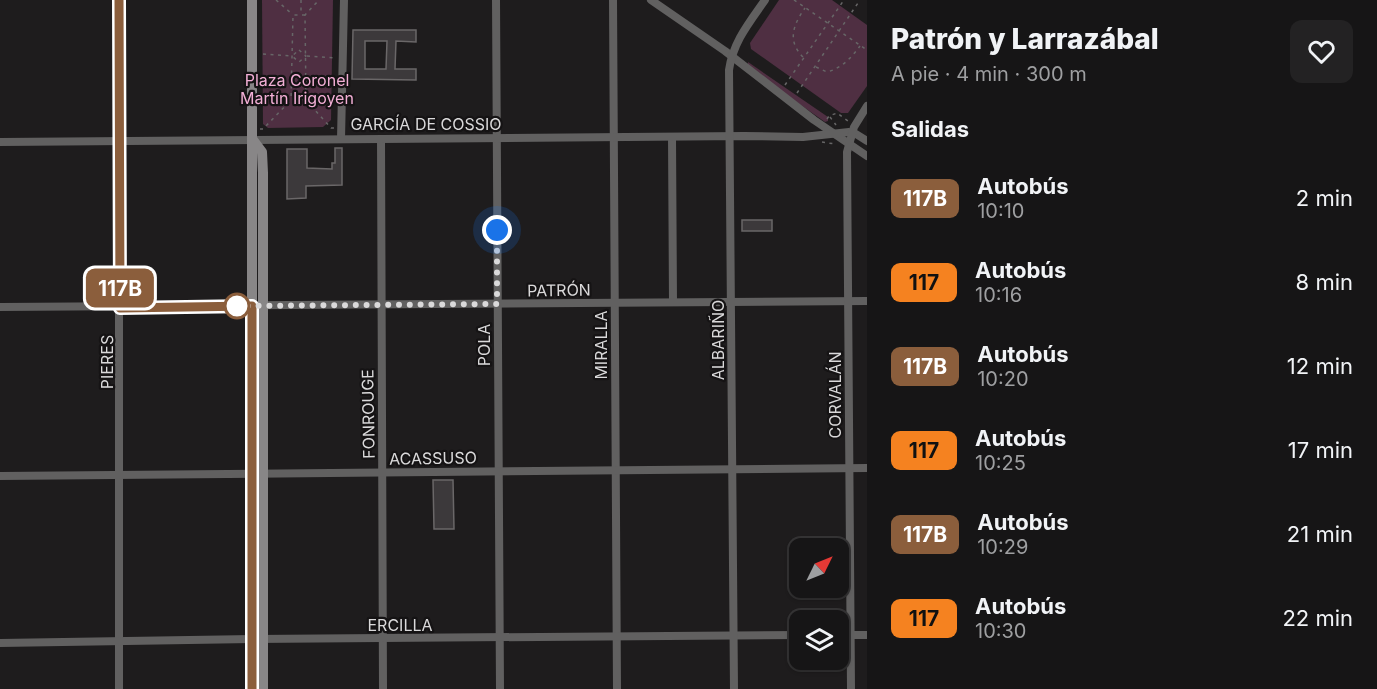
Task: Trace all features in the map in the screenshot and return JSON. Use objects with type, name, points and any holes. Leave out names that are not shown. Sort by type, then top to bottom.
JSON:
[{"type":"street","name":"PIERES","points":[[119,0],[119,689]]},
{"type":"street","points":[[252,0],[257,306],[257,639],[252,689]]},
{"type":"street","points":[[341,139],[344,0]]},
{"type":"street","name":"POLA","points":[[496,0],[500,689]]},
{"type":"street","name":"MIRALLA","points":[[613,0],[617,689]]},
{"type":"street","points":[[651,0],[731,56],[833,133],[847,151],[864,154]]},
{"type":"street","name":"ALBARIÑO","points":[[734,689],[729,70],[731,56],[739,38],[765,0]]},
{"type":"street","name":"CORVALÁN","points":[[851,689],[847,151],[852,132],[867,106]]},
{"type":"street","points":[[810,136],[816,129],[814,120]]},
{"type":"street","name":"GARCÍA DE COSSIO","points":[[0,142],[120,141],[253,135],[381,139],[810,136],[852,132]]},
{"type":"street","points":[[852,132],[867,141]]},
{"type":"street","points":[[672,137],[673,302]]},
{"type":"street","name":"FONROUGE","points":[[381,139],[383,689]]},
{"type":"street","points":[[847,151],[864,154]]},
{"type":"street","name":"PATRÓN","points":[[0,308],[867,301]]},
{"type":"street","name":"ACASSUSO","points":[[0,476],[867,468]]},
{"type":"street","name":"ERCILLA","points":[[0,644],[257,639],[789,635]]},
{"type":"street","points":[[851,635],[867,635]]},
{"type":"street","points":[[257,639],[262,689]]},
{"type":"path","points":[[276,0],[293,15],[305,15]]},
{"type":"path","points":[[301,0],[301,15]]},
{"type":"path","points":[[319,0],[305,15],[306,100],[331,128],[341,128]]},
{"type":"path","points":[[794,0],[867,50]]},
{"type":"path","points":[[785,85],[844,0]]},
{"type":"path","points":[[796,93],[860,0]]},
{"type":"path","points":[[804,58],[795,49],[793,35],[798,18],[805,8]]},
{"type":"path","points":[[253,135],[263,129],[291,99],[293,15]]},
{"type":"path","points":[[815,66],[827,72],[837,69],[851,57],[860,45]]},
{"type":"path","points":[[291,56],[299,50],[306,56],[343,60]]},
{"type":"path","points":[[252,54],[291,56],[299,62],[306,56]]},
{"type":"path","points":[[291,99],[306,100]]},
{"type":"path","points":[[829,116],[842,132]]},
{"type":"path","points":[[820,135],[821,142],[837,144],[847,151]]},
{"type":"green space","name":"Plaza Coronel Martín Irigoyen","points":[[262,0],[333,0],[331,120],[323,127],[268,128],[263,124]]},
{"type":"green space","points":[[779,0],[832,0],[867,25],[867,86],[848,113],[841,113],[751,49],[750,43]]},
{"type":"green space","points":[[748,62],[828,117],[828,121],[825,122],[748,68]]},
{"type":"building","points":[[353,30],[416,30],[416,42],[396,41],[395,69],[416,69],[416,80],[352,79]],"holes":[[[365,41],[387,41],[386,69],[365,69]]]},
{"type":"building","points":[[335,148],[342,148],[342,185],[306,186],[306,198],[287,199],[287,149],[307,149],[307,168],[332,169],[332,163],[335,163]]},
{"type":"building","points":[[742,220],[772,220],[772,231],[742,231]]},
{"type":"building","points":[[433,480],[453,480],[454,529],[434,529]]},
{"type":"bus line","name":"117B","points":[[119,0],[120,308],[252,306],[252,689]]},
{"type":"route","points":[[237,306],[497,304],[497,230]]}]
